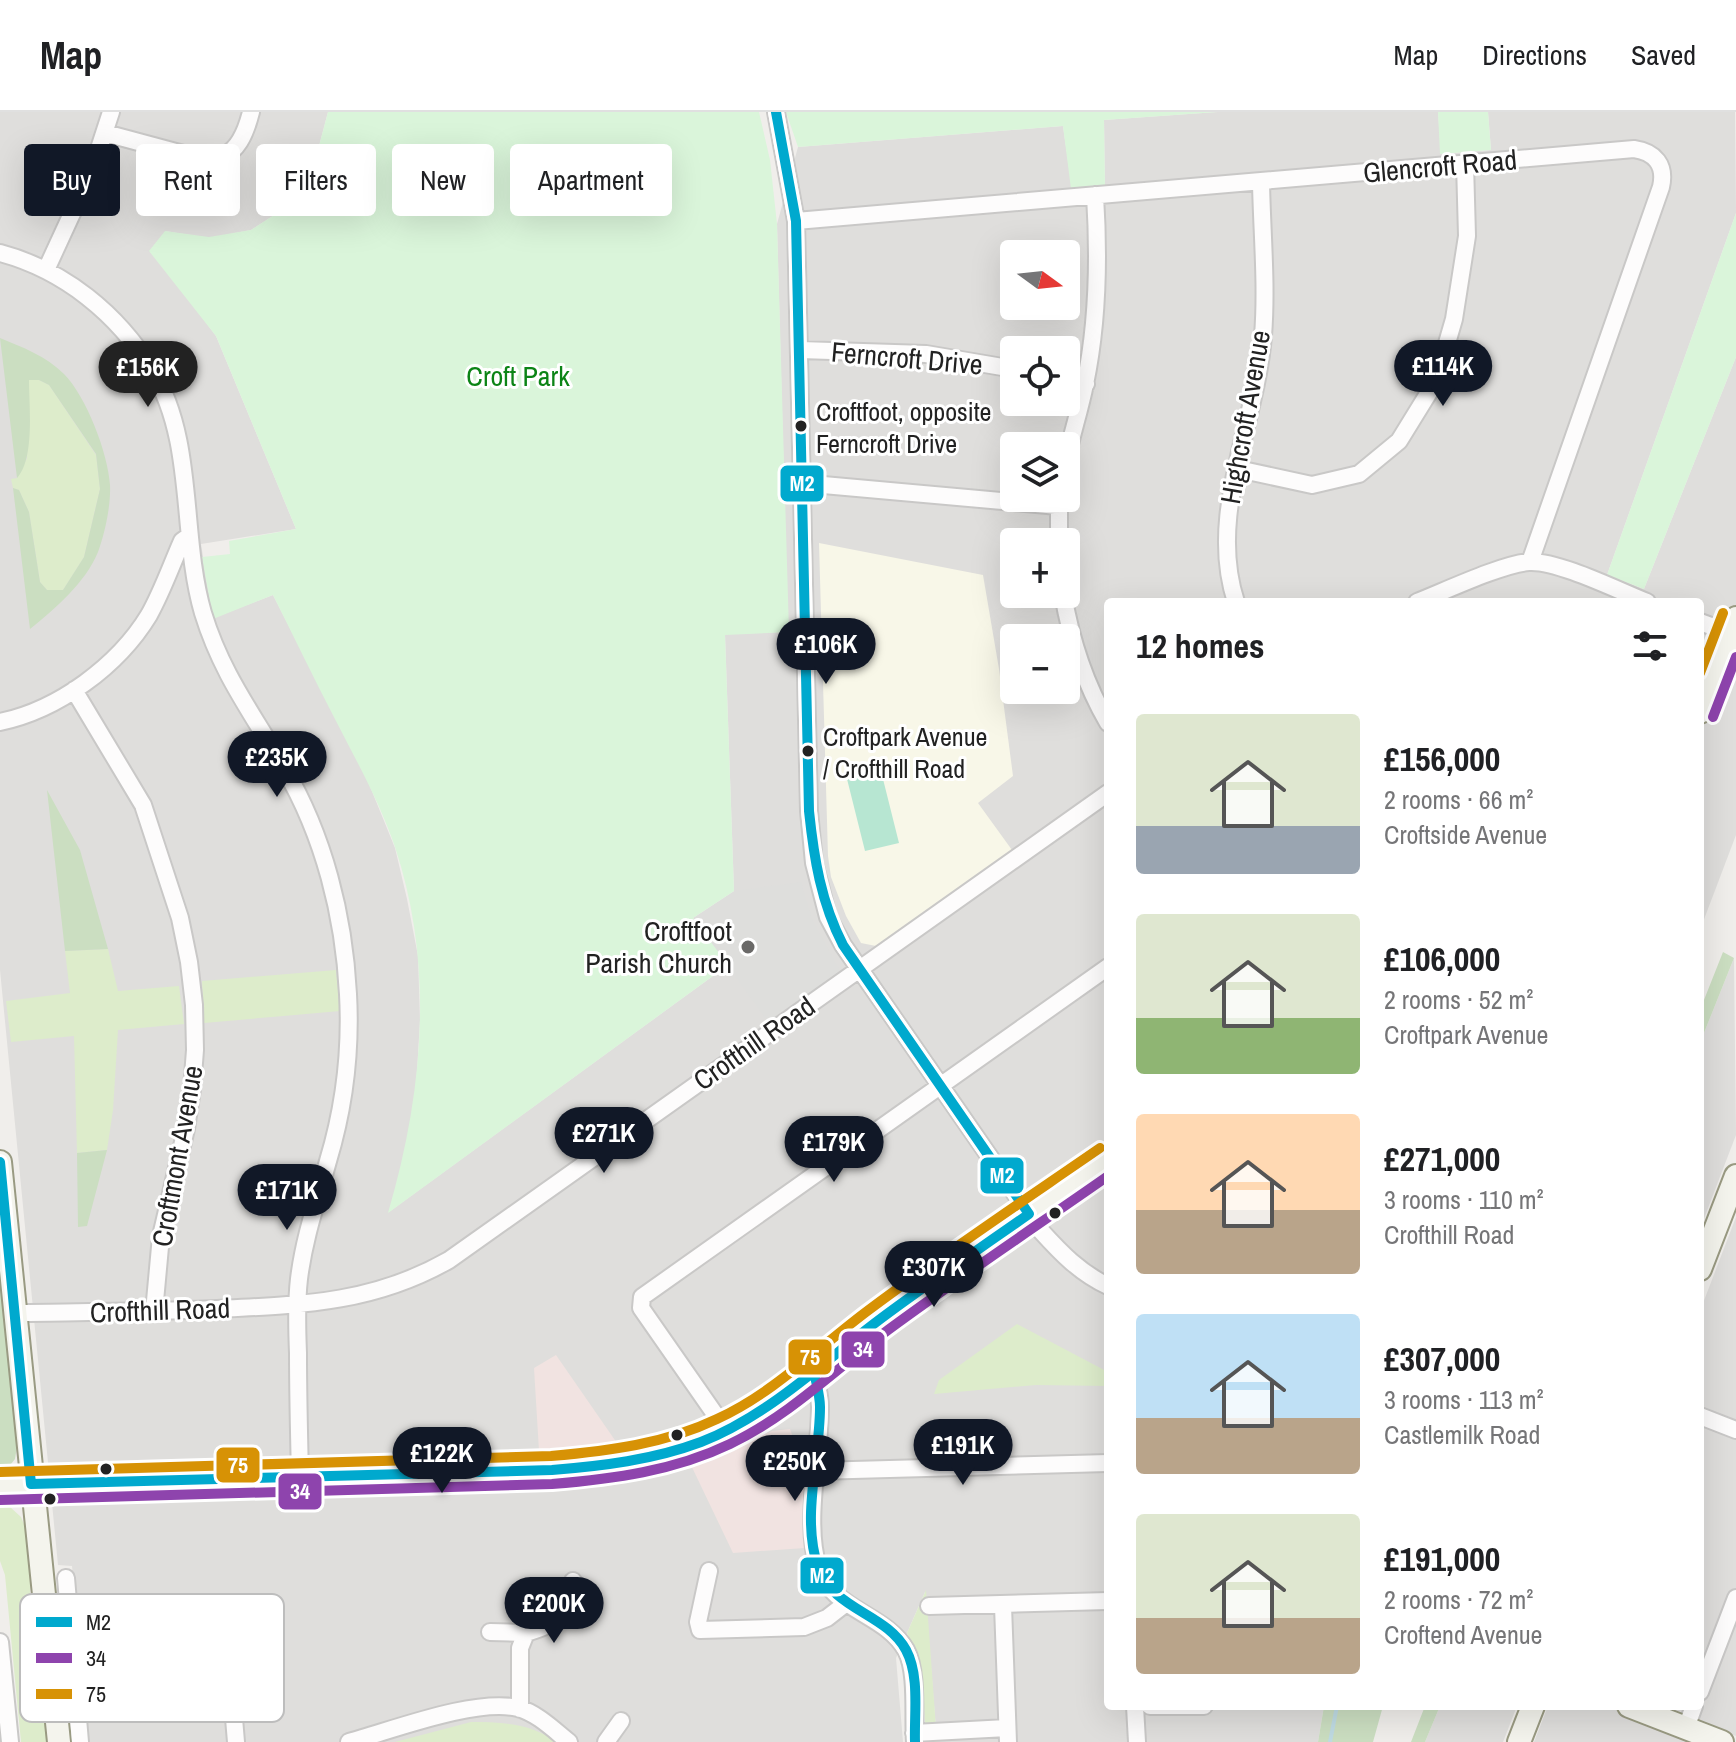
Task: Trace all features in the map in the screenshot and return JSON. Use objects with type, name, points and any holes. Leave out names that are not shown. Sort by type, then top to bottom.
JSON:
[{"type":"street","points":[[46,270],[92,170],[111,112]]},
{"type":"street","points":[[105,133],[210,160],[233,150],[243,138],[251,112]]},
{"type":"street","points":[[776,112],[796,221],[809,795],[814,863],[828,917],[859,969],[1029,1214],[1066,1258],[1104,1284]]},
{"type":"street","name":"Glencroft Road","points":[[796,221],[1634,149],[1645,151],[1657,159],[1663,176],[1530,562]]},
{"type":"street","points":[[1238,469],[1312,485],[1359,474],[1399,441],[1436,381],[1454,319],[1467,236],[1465,163]]},
{"type":"street","name":"Highcroft Avenue","points":[[1235,598],[1226,538],[1228,505],[1255,389],[1263,336],[1261,183]]},
{"type":"street","points":[[1074,432],[1086,384],[1099,265],[1095,195]]},
{"type":"street","points":[[0,253],[46,270],[83,293],[110,316],[153,372],[170,409],[178,442],[189,536],[203,613],[221,662],[303,805],[331,883],[343,940],[348,991],[346,1062],[329,1159],[307,1230],[297,1305],[300,1475]]},
{"type":"street","name":"Ferncroft Drive","points":[[800,350],[926,354],[1000,367]]},
{"type":"street","points":[[1080,383],[1086,384]]},
{"type":"street","points":[[801,483],[1000,498]]},
{"type":"street","points":[[0,722],[43,708],[74,690],[115,658],[132,639],[155,602],[182,541],[189,536]]},
{"type":"street","points":[[1427,598],[1530,562],[1555,567],[1636,598]]},
{"type":"street","points":[[1065,608],[1070,638],[1093,697],[1104,716]]},
{"type":"street","points":[[1704,622],[1733,625],[1704,701]]},
{"type":"street","name":"Croftmont Avenue","points":[[74,690],[143,805],[180,918],[189,962],[194,1005],[192,1089],[161,1236],[154,1312]]},
{"type":"street","name":"Crofthill Road","points":[[14,1313],[154,1312],[297,1305],[348,1299],[380,1291],[427,1273],[1104,796]]},
{"type":"street","points":[[726,1430],[641,1308],[642,1297],[1104,970]]},
{"type":"street","points":[[0,1162],[43,1594]]},
{"type":"street","points":[[0,1486],[552,1470],[608,1465],[659,1455],[701,1442],[774,1400],[878,1320],[1104,1162]]},
{"type":"street","points":[[1704,1259],[1736,1176]]},
{"type":"street","points":[[814,1371],[821,1405],[814,1537],[818,1565],[830,1589],[845,1604],[887,1631],[905,1648],[912,1671],[915,1737],[1008,1735],[1003,1606]]},
{"type":"street","points":[[1704,1418],[1736,1430]]},
{"type":"street","points":[[816,1471],[1104,1463]]},
{"type":"street","points":[[709,1571],[698,1622],[700,1630],[804,1627],[827,1618],[845,1604]]},
{"type":"street","points":[[66,1578],[67,1594]]},
{"type":"street","points":[[490,1632],[526,1633],[557,1621],[566,1607],[573,1581]]},
{"type":"street","points":[[1704,1682],[1736,1598]]},
{"type":"street","points":[[929,1606],[1104,1601]]},
{"type":"street","points":[[520,1709],[520,1648],[526,1633]]},
{"type":"street","points":[[0,1642],[10,1742]]},
{"type":"street","points":[[349,1742],[491,1705],[520,1709],[541,1720],[569,1742]]},
{"type":"street","points":[[1135,1710],[1137,1742]]},
{"type":"street","points":[[1519,1742],[1531,1710]]},
{"type":"street","points":[[1639,1710],[1722,1742]]},
{"type":"street","points":[[1686,1728],[1693,1710]]},
{"type":"street","points":[[606,1742],[621,1721]]},
{"type":"street","points":[[57,1722],[59,1742]]},
{"type":"street","points":[[78,1722],[80,1742]]},
{"type":"street","points":[[234,1722],[236,1742]]},
{"type":"shaded area","points":[[0,112],[328,112],[320,144],[256,144],[256,216],[273,216],[251,230],[209,238],[165,231],[187,297],[216,336],[296,529],[201,544],[213,618],[273,595],[367,779],[395,848],[407,899],[418,956],[420,1020],[416,1089],[404,1159],[389,1212],[728,965],[734,891],[725,634],[788,632],[777,224],[798,147],[1063,126],[1072,189],[1105,187],[1104,120],[1217,112],[1438,112],[1441,154],[1491,150],[1488,112],[1735,112],[1736,213],[1607,575],[1644,589],[1736,357],[1736,835],[1704,919],[1704,598],[1104,598],[1104,1710],[1323,1710],[1318,1742],[937,1742],[925,1592],[896,1658],[903,1742],[89,1742],[87,1722],[284,1722],[284,1594],[75,1594],[72,1566],[58,1565],[0,970]]},
{"type":"shaded area","points":[[819,543],[983,575],[1013,776],[978,803],[1012,850],[876,946],[861,943],[846,916],[831,877]]},
{"type":"shaded area","points":[[801,882],[812,919],[839,969],[837,975],[768,1022],[693,918],[734,891]]},
{"type":"shaded area","points":[[1734,958],[1736,1135],[1704,1219],[1704,1033]]},
{"type":"shaded area","points":[[1736,1217],[1736,1736],[1666,1710],[1704,1710],[1704,1301]]},
{"type":"shaded area","points":[[556,1355],[619,1446],[539,1451],[534,1368]]},
{"type":"shaded area","points":[[790,1429],[807,1476],[805,1548],[733,1553],[690,1463],[772,1431]]},
{"type":"shaded area","points":[[1438,1710],[1515,1710],[1503,1742],[1425,1742]]},
{"type":"shaded area","points":[[1546,1710],[1619,1710],[1704,1742],[1534,1742]]},
{"type":"green space","name":"Croft Park","points":[[328,112],[759,112],[770,160],[777,224],[789,632],[725,635],[734,891],[693,918],[728,965],[388,1213],[409,1122],[420,1030],[416,938],[408,892],[395,847],[375,799],[273,595],[213,619],[202,557],[230,554],[229,541],[296,529],[216,336],[149,251],[165,231],[209,237],[251,230],[272,216],[376,216],[376,144],[320,144]]},
{"type":"green space","points":[[786,112],[1217,112],[1104,120],[1105,187],[1071,189],[1063,126],[798,147]]},
{"type":"green space","points":[[1438,112],[1488,112],[1491,150],[1440,154]]},
{"type":"green space","points":[[1736,213],[1736,357],[1644,589],[1607,575]]},
{"type":"green space","points":[[0,338],[50,362],[72,384],[94,426],[105,457],[110,485],[105,528],[93,563],[69,594],[30,629],[13,488],[19,490],[29,512],[40,582],[47,590],[63,590],[84,557],[100,489],[96,454],[49,385],[39,380],[29,380],[29,445],[23,469],[17,478]]},
{"type":"green space","points":[[29,380],[39,380],[49,385],[96,455],[100,489],[84,557],[63,590],[47,590],[40,582],[29,512],[19,490],[13,488],[11,479],[17,478],[27,458]]},
{"type":"green space","points":[[881,771],[899,843],[865,851],[847,779]]},
{"type":"green space","points":[[47,790],[80,850],[108,949],[65,951]]},
{"type":"green space","points":[[108,949],[118,991],[179,986],[184,1024],[118,1030],[107,1150],[77,1153],[74,1036],[11,1042],[6,1001],[70,993],[65,951]]},
{"type":"green space","points":[[1723,952],[1734,958],[1704,1033],[1704,1000]]},
{"type":"green space","points":[[336,970],[340,1011],[204,1023],[202,981]]},
{"type":"green space","points":[[107,1150],[87,1226],[78,1227],[77,1153]]},
{"type":"green space","points":[[6,1287],[17,1447],[15,1459],[7,1469],[0,1470],[0,1289]]},
{"type":"green space","points":[[1017,1324],[1104,1370],[1104,1386],[1036,1385],[934,1394],[939,1380]]},
{"type":"green space","points":[[0,1503],[9,1506],[21,1517],[27,1531],[31,1580],[30,1594],[20,1594],[20,1722],[49,1722],[51,1742],[21,1742],[5,1575],[0,1561]]},
{"type":"green space","points":[[926,1590],[937,1742],[926,1742],[922,1671],[907,1633]]},
{"type":"green space","points":[[1323,1710],[1382,1710],[1373,1742],[1318,1742]]},
{"type":"green space","points":[[1423,1710],[1438,1710],[1425,1742],[1411,1742]]},
{"type":"green space","points":[[471,1722],[526,1727],[556,1742],[395,1742]]},
{"type":"waterway","points":[[1330,1742],[1336,1710]]},
{"type":"transit line","name":"M2","points":[[31,1484],[552,1470],[646,1458],[701,1442],[771,1404],[894,1309],[1029,1214],[843,945],[829,913],[820,880],[809,811],[796,221],[776,112]]},
{"type":"transit line","name":"75","points":[[1704,663],[1723,613]]},
{"type":"transit line","name":"34","points":[[1713,717],[1736,657]]},
{"type":"transit line","name":"75","points":[[0,1472],[551,1456],[615,1449],[677,1435],[717,1419],[758,1396],[898,1288],[1100,1148]]},
{"type":"transit line","name":"M2","points":[[0,1162],[31,1484]]},
{"type":"transit line","name":"34","points":[[0,1500],[552,1484],[620,1476],[687,1461],[730,1444],[772,1420],[915,1310],[1104,1179]]},
{"type":"transit line","name":"M2","points":[[814,1371],[820,1407],[811,1528],[818,1567],[835,1593],[886,1627],[906,1650],[915,1683],[915,1742]]},
{"type":"place","name":"Croftfoot, opposite Ferncroft Drive","points":[[801,426]]},
{"type":"place","name":"Croftpark Avenue / Crofthill Road","points":[[808,751]]},
{"type":"place","name":"Croftfoot Parish Church","points":[[748,947]]}]
